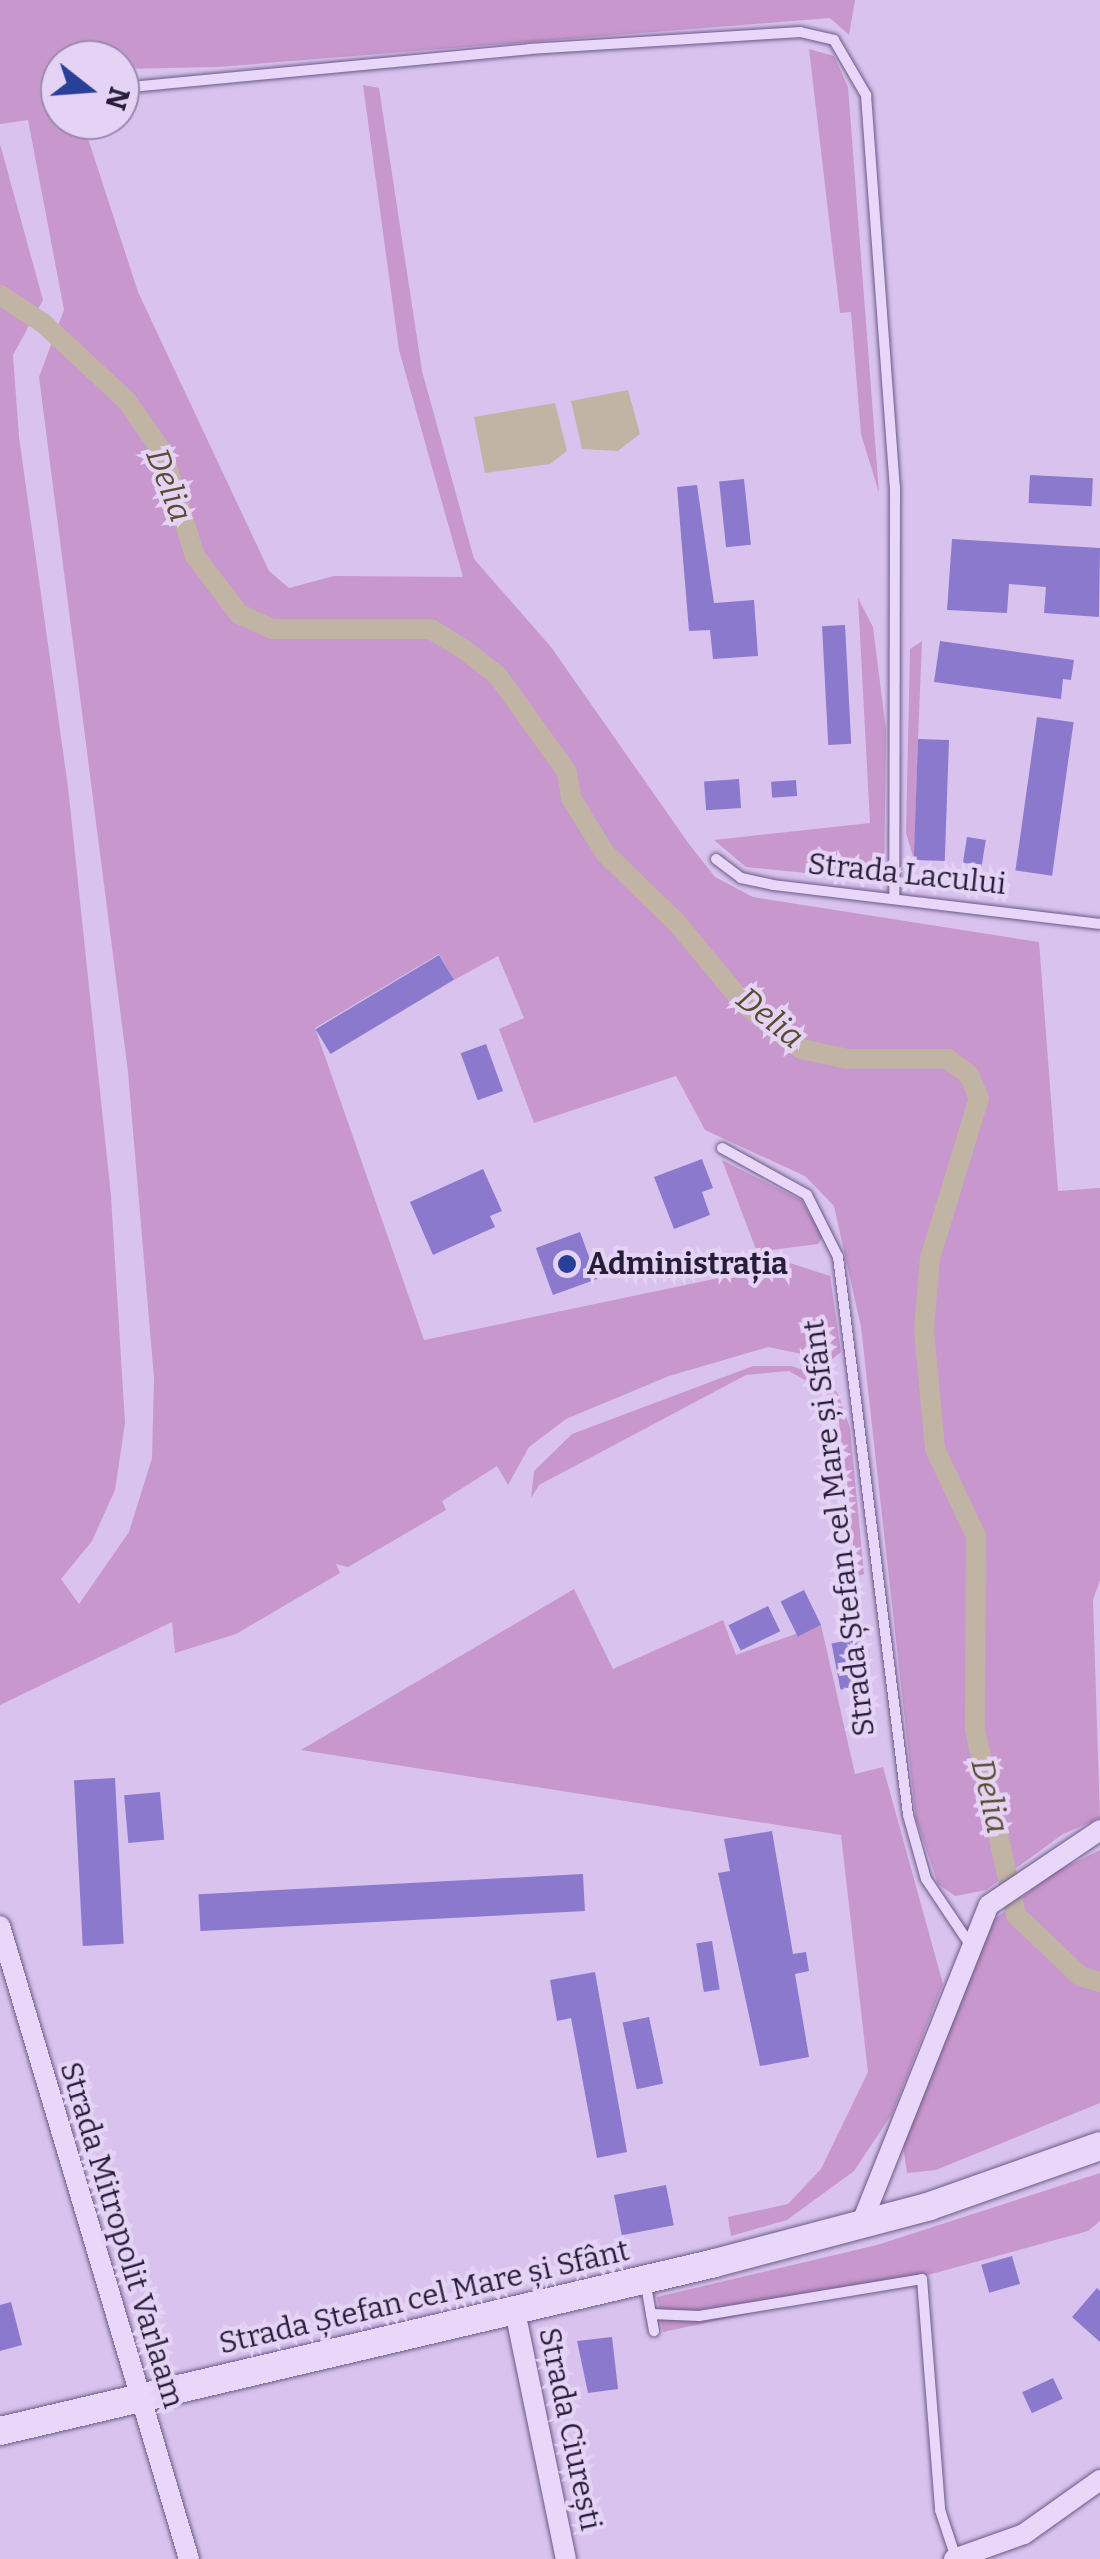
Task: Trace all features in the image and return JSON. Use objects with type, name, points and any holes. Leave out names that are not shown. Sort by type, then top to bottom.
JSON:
[{"type":"main road","name":"Strada Ștefan cel Mare și Sfânt","points":[[0,2431],[645,2279],[862,2222],[1100,2146]]},
{"type":"street","points":[[862,2222],[969,1943],[989,1905],[1048,1861],[1100,1830]]},
{"type":"street","name":"Strada Mitropolit Varlaam","points":[[0,1926],[189,2559]]},
{"type":"street","name":"Strada Ciurești","points":[[515,2311],[566,2559]]},
{"type":"street","points":[[956,2559],[1024,2534],[1100,2480]]},
{"type":"lane","points":[[140,86],[528,49],[800,32],[834,40],[866,94],[895,487],[894,896]]},
{"type":"lane","name":"Strada Lacului","points":[[716,859],[742,878],[773,885],[894,896],[1100,924]]},
{"type":"lane","name":"Strada Ștefan cel Mare și Sfânt","points":[[722,1148],[807,1195],[838,1257],[908,1815],[926,1879],[969,1943]]},
{"type":"lane","points":[[651,2314],[700,2316],[911,2276],[925,2285],[940,2510],[956,2559]]},
{"type":"lane","points":[[645,2279],[654,2330]]},
{"type":"shaded area","points":[[0,0],[855,0],[849,35],[830,18],[218,67],[140,69],[140,40],[40,40],[40,140],[89,140],[138,292],[269,571],[289,588],[334,576],[463,577],[399,350],[363,85],[379,88],[422,371],[474,559],[551,647],[689,844],[715,877],[753,897],[1039,942],[1058,1191],[1100,1188],[1100,1580],[1093,1600],[1100,1818],[1063,1834],[986,1890],[955,1896],[938,1884],[916,1819],[861,1327],[834,1206],[805,1176],[705,1130],[676,1076],[534,1123],[499,1029],[524,1018],[498,956],[454,980],[439,954],[315,1028],[424,1340],[790,1263],[830,1276],[841,1352],[831,1360],[768,1347],[669,1376],[566,1419],[529,1447],[508,1485],[497,1466],[442,1501],[446,1510],[348,1567],[336,1564],[340,1573],[236,1634],[175,1653],[172,1622],[0,1705],[0,144],[43,300],[13,355],[19,437],[68,787],[111,1196],[125,1423],[115,1490],[92,1541],[61,1579],[79,1604],[129,1532],[152,1458],[154,1378],[128,1072],[39,377],[64,310],[28,120],[0,124]]},
{"type":"shaded area","points":[[809,49],[834,56],[848,87],[879,493],[861,434],[851,312],[840,313]]},
{"type":"shaded area","points":[[628,390],[640,434],[618,451],[582,449],[571,401]]},
{"type":"shaded area","points":[[555,403],[567,451],[550,464],[485,473],[474,417]]},
{"type":"shaded area","points":[[858,598],[873,627],[886,730],[884,881],[746,867],[714,840],[870,823]]},
{"type":"shaded area","points":[[922,641],[914,860],[906,833],[910,649]]},
{"type":"shaded area","points":[[722,1160],[801,1200],[823,1236],[818,1244],[757,1252]]},
{"type":"shaded area","points":[[753,1366],[792,1366],[823,1378],[838,1394],[850,1428],[864,1574],[852,1577],[841,1560],[854,1553],[839,1422],[822,1390],[789,1371],[746,1375],[539,1485],[531,1498],[534,1471],[572,1434]]},
{"type":"shaded area","points":[[574,1589],[613,1669],[723,1620],[736,1655],[821,1625],[855,1774],[883,1767],[943,1984],[892,2114],[854,2171],[787,2220],[731,2236],[728,2217],[788,2204],[821,2169],[868,2072],[841,1835],[301,1750]]},
{"type":"shaded area","points":[[1100,1850],[1100,2103],[936,2170],[907,2173],[903,2145],[991,1922],[1053,1873]]},
{"type":"shaded area","points":[[1100,2173],[1100,2221],[1088,2231],[917,2278],[663,2332],[657,2297],[877,2245]]},
{"type":"building","points":[[1030,475],[1093,478],[1091,506],[1029,503]]},
{"type":"building","points":[[744,479],[751,545],[726,547],[719,482]]},
{"type":"building","points":[[697,485],[714,603],[754,600],[758,656],[713,659],[710,630],[689,631],[677,487]]},
{"type":"building","points":[[952,539],[1100,548],[1099,617],[1044,613],[1046,587],[1009,584],[1007,613],[947,610]]},
{"type":"building","points":[[845,625],[851,744],[828,745],[822,626]]},
{"type":"building","points":[[940,641],[1074,660],[1071,680],[1063,679],[1061,699],[934,682]]},
{"type":"building","points":[[1037,717],[1074,722],[1052,876],[1015,870]]},
{"type":"building","points":[[918,739],[949,740],[945,861],[914,860]]},
{"type":"building","points":[[739,779],[741,808],[706,810],[704,781]]},
{"type":"building","points":[[796,780],[797,796],[772,798],[771,782]]},
{"type":"building","points":[[967,837],[986,840],[982,866],[963,863]]},
{"type":"building","points":[[439,955],[454,980],[331,1054],[316,1029]]},
{"type":"building","points":[[486,1044],[503,1091],[478,1100],[461,1053]]},
{"type":"building","points":[[702,1159],[713,1188],[702,1192],[710,1215],[674,1229],[654,1177]]},
{"type":"building","points":[[483,1169],[502,1211],[490,1216],[495,1227],[433,1255],[410,1202]]},
{"type":"building","name":"Administrația","points":[[580,1232],[597,1279],[553,1295],[536,1248]]},
{"type":"building","points":[[804,1590],[821,1625],[798,1636],[781,1601]]},
{"type":"building","points":[[768,1606],[780,1631],[741,1650],[728,1625]]},
{"type":"building","points":[[860,1638],[869,1684],[841,1690],[832,1644]]},
{"type":"building","points":[[115,1778],[124,1944],[83,1946],[74,1780]]},
{"type":"building","points":[[160,1792],[164,1840],[128,1843],[124,1795]]},
{"type":"building","points":[[772,1831],[793,1954],[806,1952],[809,1971],[795,1974],[809,2057],[760,2066],[718,1873],[730,1871],[724,1839]]},
{"type":"building","points":[[583,1874],[585,1911],[200,1931],[199,1894]]},
{"type":"building","points":[[712,1941],[720,1989],[704,1992],[696,1944]]},
{"type":"building","points":[[595,1972],[627,2152],[597,2158],[571,2018],[557,2021],[550,1980]]},
{"type":"building","points":[[649,2017],[663,2084],[637,2089],[623,2023]]},
{"type":"building","points":[[666,2185],[674,2225],[622,2235],[614,2195]]},
{"type":"building","points":[[1012,2256],[1020,2284],[989,2293],[981,2265]]},
{"type":"building","points":[[1097,2288],[1100,2291],[1100,2342],[1072,2317]]},
{"type":"building","points":[[11,2302],[22,2345],[0,2351],[0,2305]]},
{"type":"building","points":[[612,2337],[618,2389],[588,2393],[577,2341]]},
{"type":"building","points":[[1053,2378],[1063,2399],[1032,2413],[1022,2392]]},
{"type":"waterway","name":"Delia","points":[[0,295],[43,323],[126,400],[162,451],[195,556],[239,614],[273,629],[431,629],[465,650],[498,676],[567,772],[571,798],[605,853],[677,923],[744,1004],[801,1049],[848,1059],[948,1059],[969,1075],[979,1098],[930,1258],[924,1330],[935,1449],[976,1536],[975,1730],[1016,1915],[1080,1976],[1100,1982]]},
{"type":"place","name":"Administrația","points":[[567,1264]]}]
